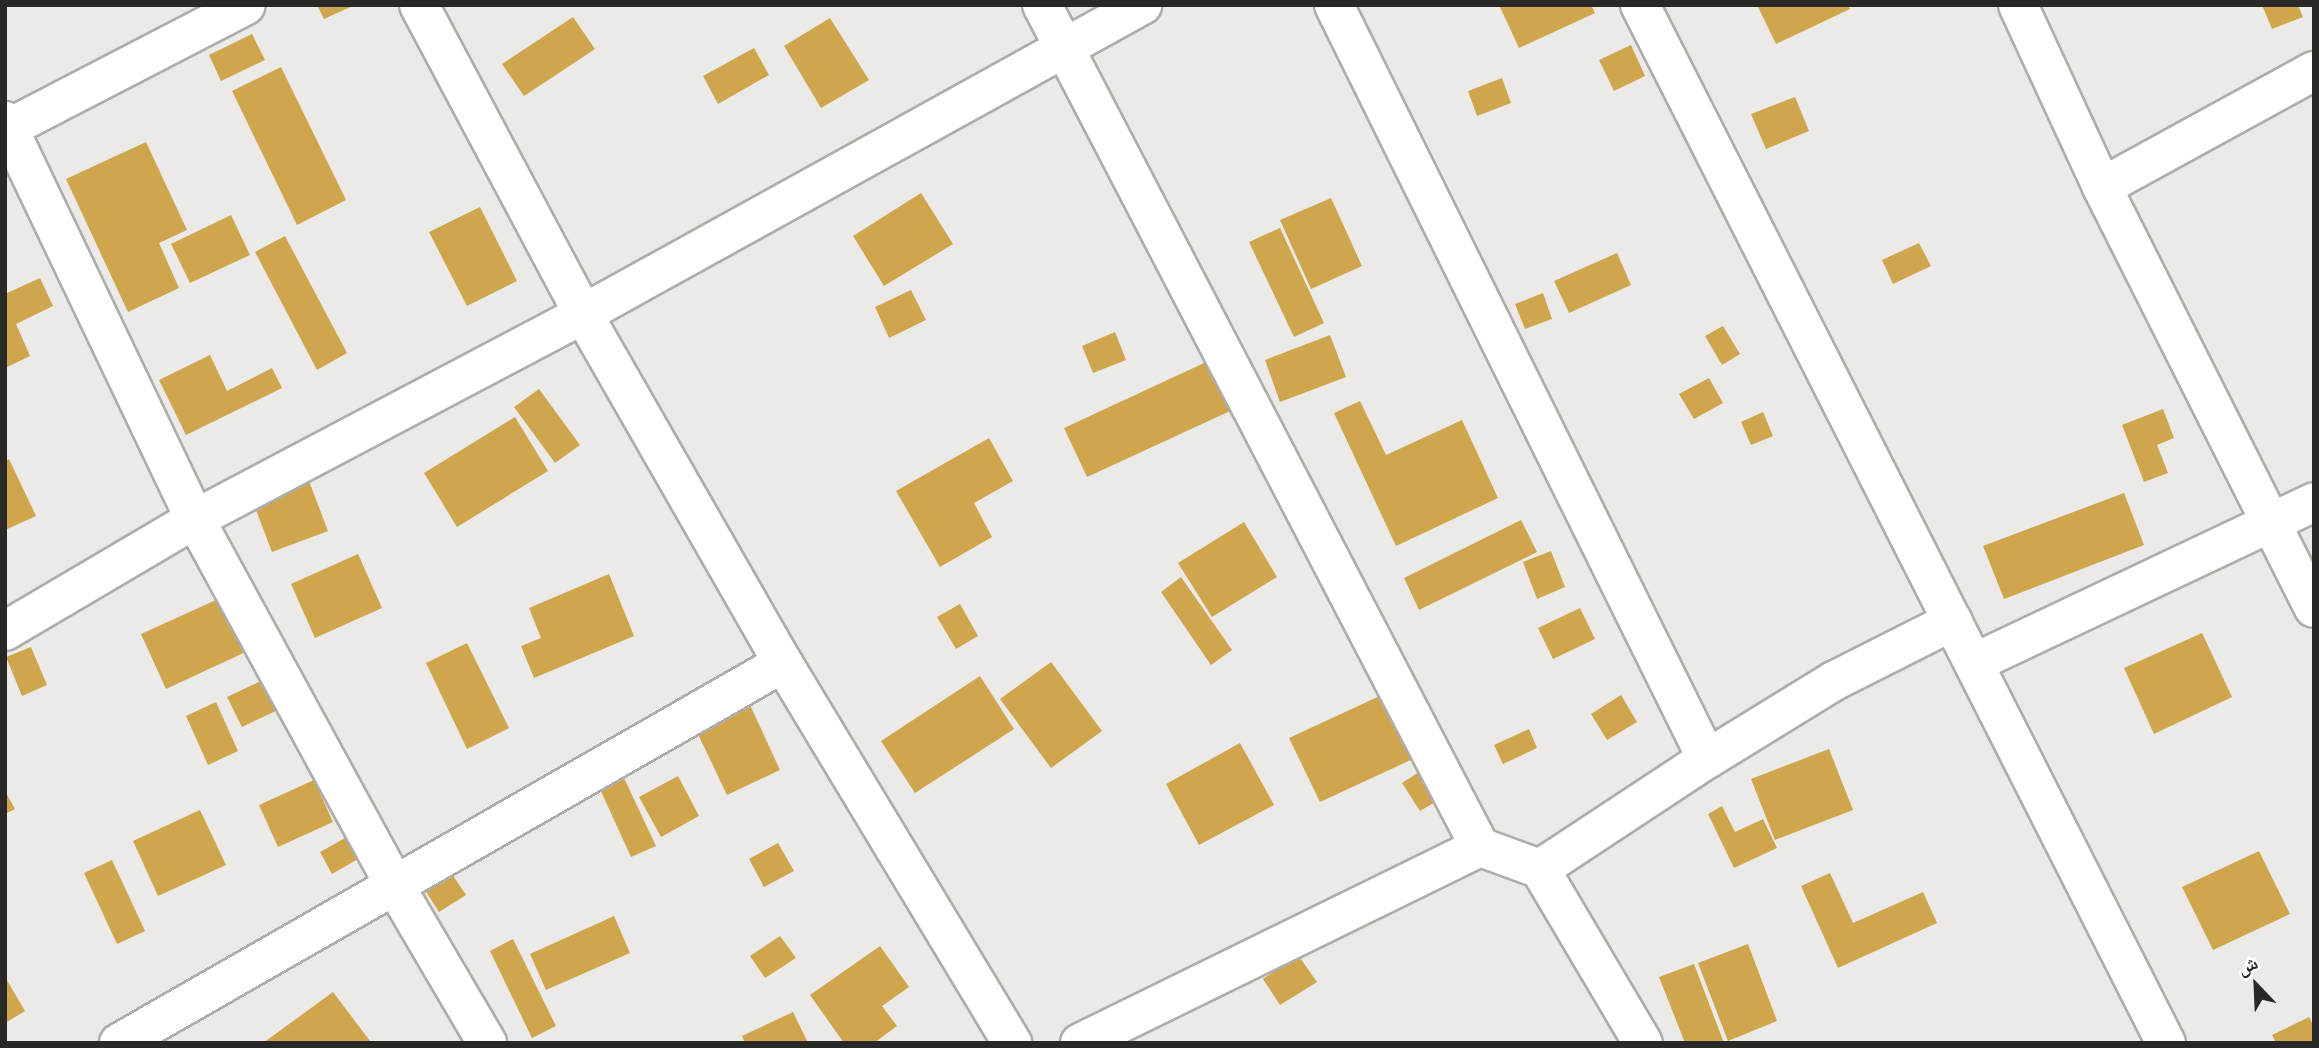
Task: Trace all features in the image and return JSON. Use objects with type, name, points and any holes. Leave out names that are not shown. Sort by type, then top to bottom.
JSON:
[{"type":"street","points":[[246,5],[6,126],[195,519],[395,886],[487,1043]]},
{"type":"street","points":[[419,5],[583,314],[783,663],[1012,1043]]},
{"type":"street","points":[[1042,5],[1061,47],[1480,847],[1540,869],[1643,1043]]},
{"type":"street","points":[[5,631],[195,519],[583,314],[1061,47],[1142,5]]},
{"type":"street","points":[[1334,5],[1707,759]]},
{"type":"street","points":[[1640,5],[2166,1043]]},
{"type":"street","points":[[2018,5],[2102,187],[2314,608]]},
{"type":"street","points":[[2102,187],[2314,71]]},
{"type":"street","points":[[1974,663],[2314,502]]},
{"type":"street","points":[[1540,869],[1707,759],[1833,681],[1953,621]]},
{"type":"street","points":[[120,1043],[783,663]]},
{"type":"street","points":[[1080,1043],[1480,847]]},
{"type":"building","points":[[317,5],[355,5],[324,19]]},
{"type":"building","points":[[1499,5],[1591,5],[1595,13],[1519,48]]},
{"type":"building","points":[[1757,5],[1848,5],[1850,9],[1776,44]]},
{"type":"building","points":[[2262,5],[2298,5],[2303,17],[2272,29]]},
{"type":"building","points":[[573,17],[595,49],[524,96],[502,64]]},
{"type":"building","points":[[830,18],[869,80],[821,108],[784,46]]},
{"type":"building","points":[[252,34],[265,60],[221,81],[209,55]]},
{"type":"building","points":[[1631,45],[1645,76],[1614,91],[1599,60]]},
{"type":"building","points":[[754,48],[769,75],[718,104],[703,76]]},
{"type":"building","points":[[281,67],[346,200],[297,225],[232,91]]},
{"type":"building","points":[[1502,78],[1511,103],[1477,116],[1468,91]]},
{"type":"building","points":[[1795,97],[1809,131],[1766,149],[1751,114]]},
{"type":"building","points":[[146,142],[187,230],[159,243],[179,288],[128,312],[66,179]]},
{"type":"building","points":[[921,193],[953,244],[884,286],[853,236]]},
{"type":"building","points":[[1331,198],[1362,266],[1311,289],[1280,220]]},
{"type":"building","points":[[480,207],[517,281],[467,306],[429,232]]},
{"type":"building","points":[[231,215],[250,255],[190,283],[171,244]]},
{"type":"building","points":[[1280,228],[1324,323],[1294,337],[1249,242]]},
{"type":"building","points":[[285,236],[347,353],[317,370],[255,252]]},
{"type":"building","points":[[1919,243],[1931,266],[1893,284],[1882,260]]},
{"type":"building","points":[[1617,253],[1631,285],[1569,313],[1554,281]]},
{"type":"building","points":[[40,278],[53,306],[16,324],[30,356],[5,368],[5,294]]},
{"type":"building","points":[[911,290],[926,320],[889,338],[875,307]]},
{"type":"building","points":[[1543,293],[1552,319],[1525,329],[1515,304]]},
{"type":"building","points":[[1723,326],[1740,354],[1722,365],[1705,336]]},
{"type":"building","points":[[1115,332],[1126,360],[1093,373],[1082,346]]},
{"type":"building","points":[[1330,335],[1346,377],[1280,402],[1265,360]]},
{"type":"building","points":[[210,355],[227,391],[272,368],[282,388],[186,435],[159,380]]},
{"type":"building","points":[[1217,357],[1241,406],[1087,477],[1064,428]]},
{"type":"building","points":[[1709,378],[1723,403],[1694,419],[1679,394]]},
{"type":"building","points":[[539,389],[580,445],[555,463],[514,407]]},
{"type":"building","points":[[1360,401],[1386,455],[1462,420],[1498,498],[1396,546],[1334,413]]},
{"type":"building","points":[[2163,409],[2174,438],[2157,445],[2168,473],[2144,482],[2122,425]]},
{"type":"building","points":[[1763,412],[1773,436],[1751,445],[1741,422]]},
{"type":"building","points":[[515,417],[548,471],[457,527],[424,473]]},
{"type":"building","points":[[989,438],[1013,481],[974,503],[992,537],[940,567],[896,491]]},
{"type":"building","points":[[9,459],[36,516],[5,530],[5,461]]},
{"type":"building","points":[[309,481],[328,531],[272,552],[253,502]]},
{"type":"building","points":[[2124,493],[2144,545],[2004,599],[1983,546]]},
{"type":"building","points":[[1521,520],[1537,552],[1419,610],[1404,578]]},
{"type":"building","points":[[1244,522],[1277,577],[1212,617],[1178,563]]},
{"type":"building","points":[[1551,551],[1565,587],[1537,599],[1523,562]]},
{"type":"building","points":[[358,554],[382,608],[315,638],[291,584]]},
{"type":"building","points":[[609,574],[634,636],[534,678],[521,646],[541,638],[529,608]]},
{"type":"building","points":[[1181,577],[1232,650],[1211,665],[1161,592]]},
{"type":"building","points":[[227,595],[252,649],[166,689],[141,634]]},
{"type":"building","points":[[960,604],[978,636],[956,649],[937,617]]},
{"type":"building","points":[[1580,608],[1595,639],[1553,659],[1538,628]]},
{"type":"building","points":[[2202,633],[2232,697],[2154,734],[2124,668]]},
{"type":"building","points":[[467,643],[509,728],[467,749],[426,663]]},
{"type":"building","points":[[31,647],[47,685],[22,696],[6,657]]},
{"type":"building","points":[[1051,662],[1102,731],[1051,768],[1000,699]]},
{"type":"building","points":[[980,676],[1014,729],[915,793],[881,741]]},
{"type":"building","points":[[267,678],[282,708],[242,727],[227,697]]},
{"type":"building","points":[[1384,694],[1415,758],[1320,802],[1289,738]]},
{"type":"building","points":[[1621,695],[1637,722],[1607,740],[1591,714]]},
{"type":"building","points":[[216,702],[238,751],[208,765],[186,716]]},
{"type":"building","points":[[750,705],[780,770],[727,795],[696,730]]},
{"type":"building","points":[[1529,729],[1537,748],[1503,764],[1494,745]]},
{"type":"building","points":[[1240,743],[1274,805],[1199,845],[1166,784]]},
{"type":"building","points":[[1829,749],[1853,810],[1775,840],[1751,779]]},
{"type":"building","points":[[1424,769],[1442,798],[1420,811],[1402,783]]},
{"type":"building","points":[[623,776],[656,846],[631,857],[599,787]]},
{"type":"building","points":[[678,776],[699,816],[661,837],[639,797]]},
{"type":"building","points":[[314,780],[333,822],[278,847],[259,805]]},
{"type":"building","points":[[5,791],[15,809],[5,814]]},
{"type":"building","points":[[1722,806],[1735,832],[1763,819],[1777,848],[1734,868],[1708,814]]},
{"type":"building","points":[[200,810],[226,865],[158,896],[133,841]]},
{"type":"building","points":[[345,838],[358,859],[332,874],[320,852]]},
{"type":"building","points":[[778,843],[794,871],[764,887],[749,859]]},
{"type":"building","points":[[2259,851],[2290,914],[2213,950],[2182,887]]},
{"type":"building","points":[[112,860],[145,931],[117,944],[84,873]]},
{"type":"building","points":[[450,871],[466,895],[439,912],[423,887]]},
{"type":"building","points":[[1830,873],[1853,923],[1923,892],[1937,923],[1838,968],[1801,886]]},
{"type":"building","points":[[614,916],[630,953],[546,990],[530,954]]},
{"type":"building","points":[[780,936],[796,958],[765,978],[750,956]]},
{"type":"building","points":[[513,939],[556,1026],[532,1038],[490,951]]},
{"type":"building","points":[[1748,944],[1777,1021],[1728,1041],[1698,963]]},
{"type":"building","points":[[880,946],[909,987],[882,1006],[897,1026],[874,1043],[844,1043],[810,995]]},
{"type":"building","points":[[1298,955],[1317,982],[1280,1005],[1263,979]]},
{"type":"building","points":[[1694,964],[1724,1043],[1685,1043],[1659,977]]},
{"type":"building","points":[[5,977],[25,1011],[5,1023]]},
{"type":"building","points":[[333,992],[370,1041],[263,1043]]},
{"type":"building","points":[[793,1012],[808,1043],[745,1043],[742,1036]]},
{"type":"building","points":[[2309,1017],[2314,1027],[2314,1043],[2276,1043],[2272,1035]]}]
